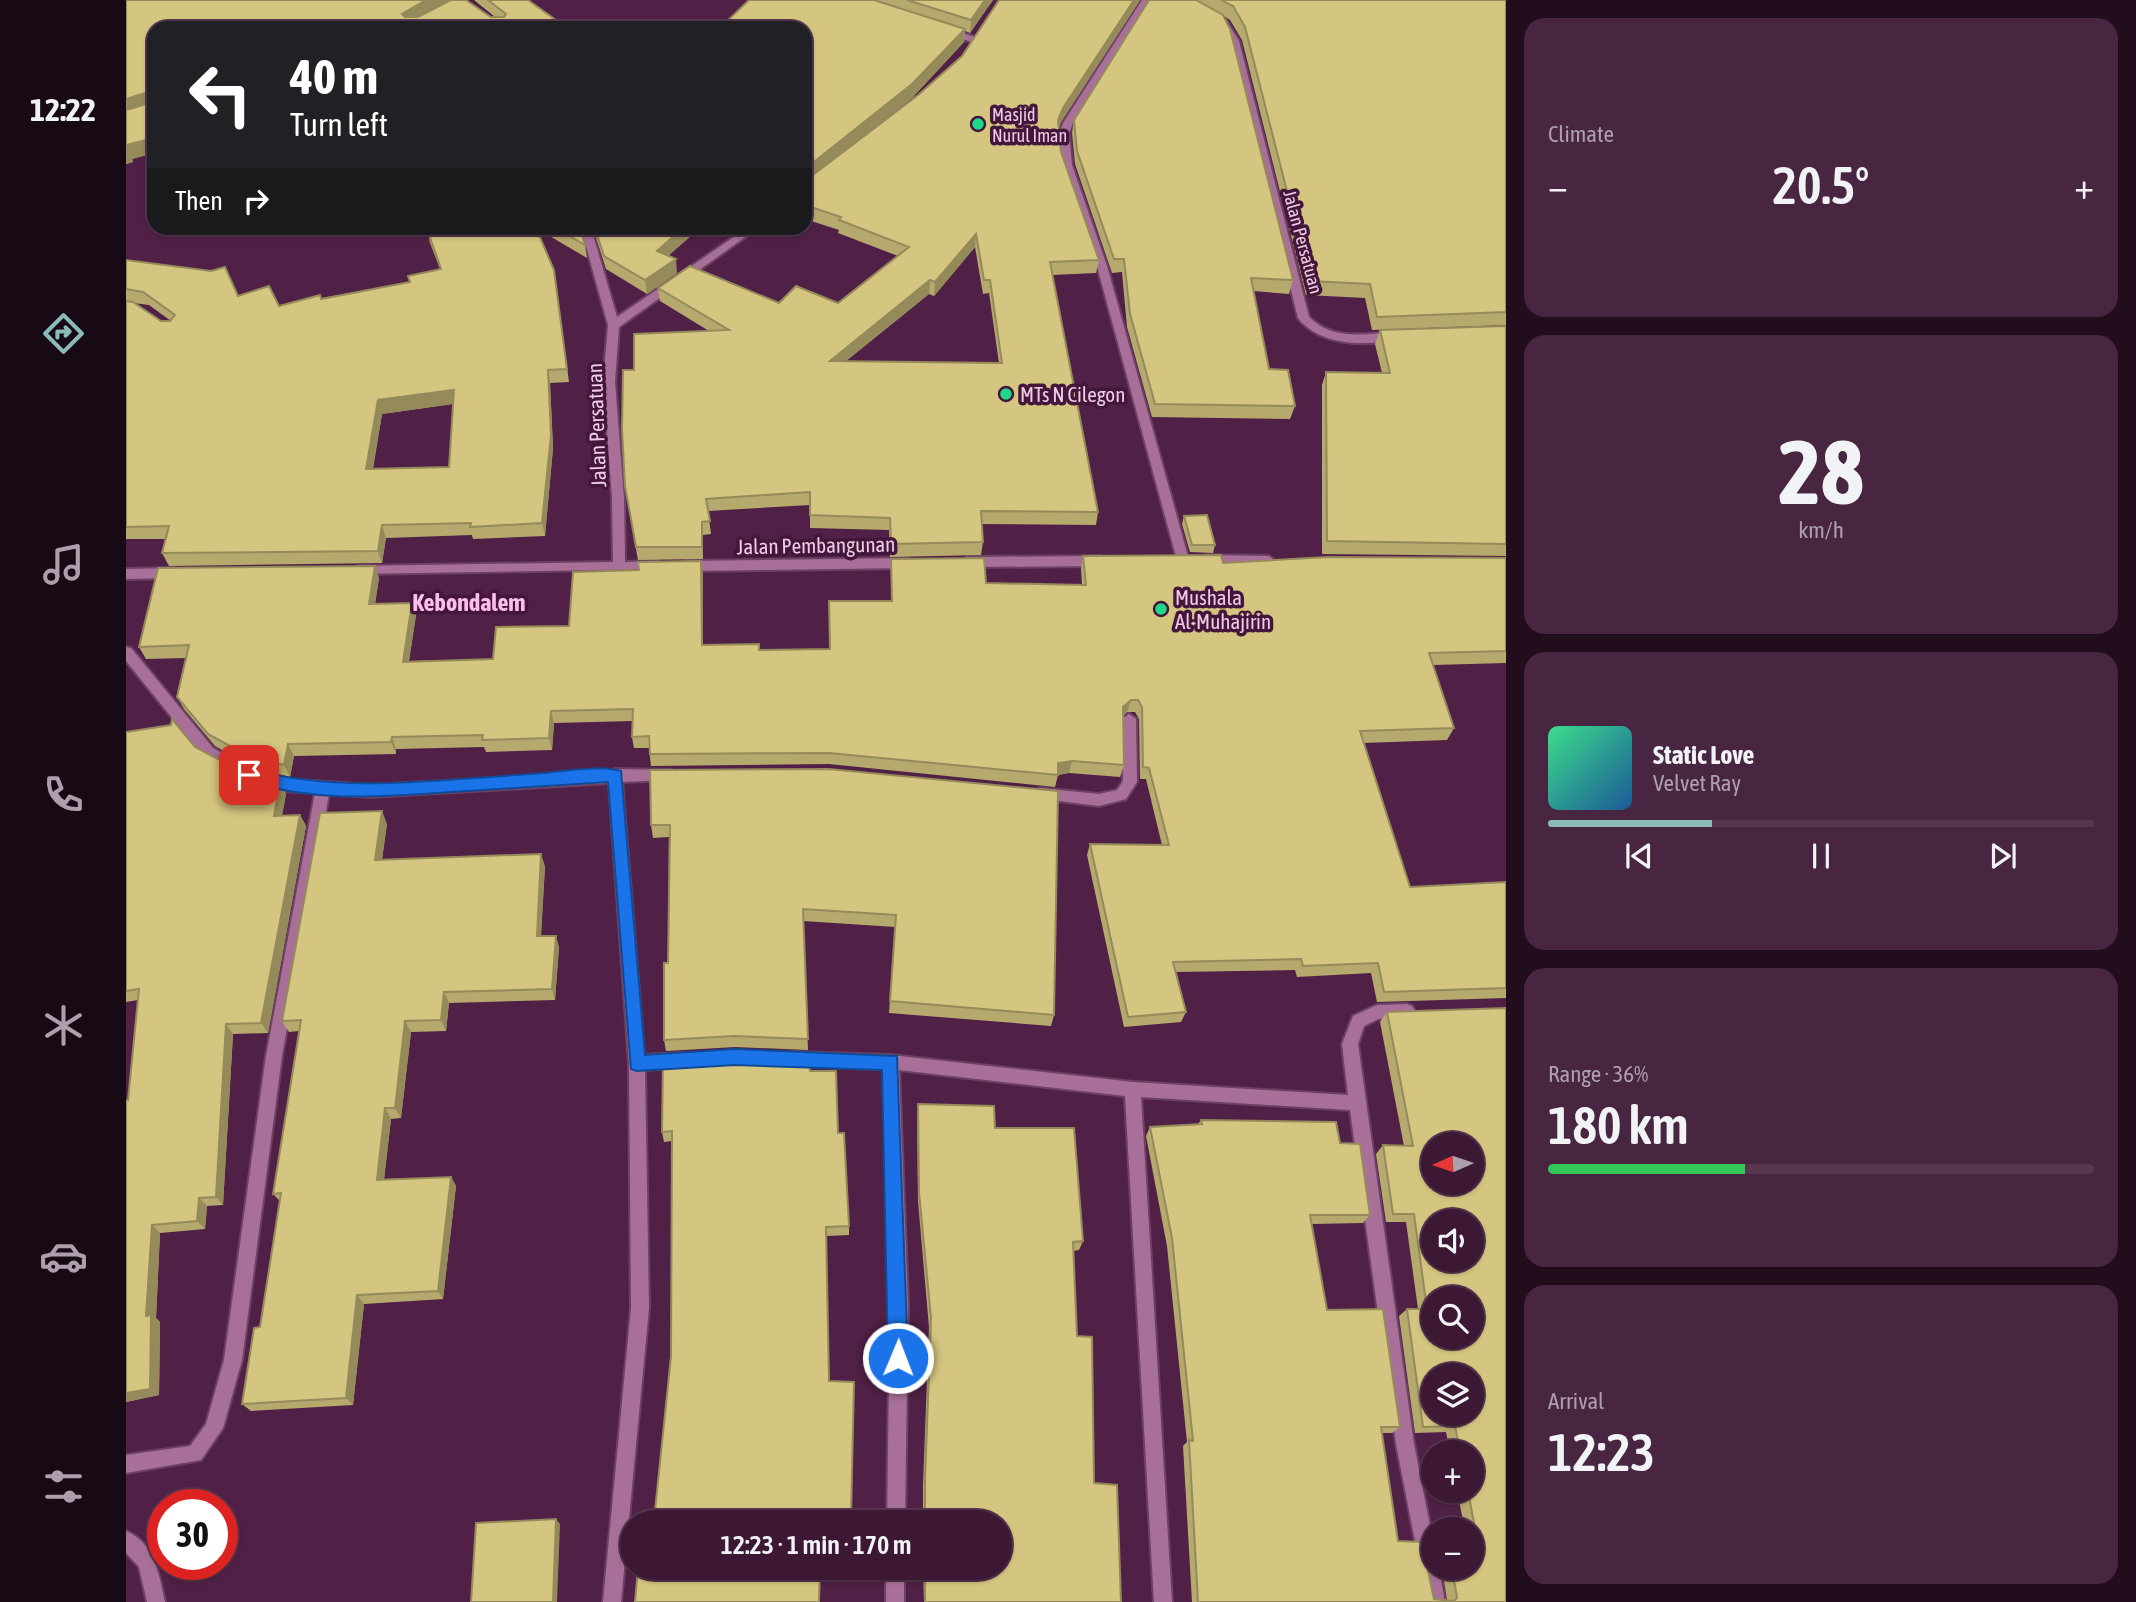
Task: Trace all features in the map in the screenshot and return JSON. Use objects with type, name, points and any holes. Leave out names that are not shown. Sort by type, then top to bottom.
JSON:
[{"type":"street","points":[[1147,0],[1068,123],[1064,145],[1067,165],[1102,266],[1135,379],[1177,560],[1278,562]]},
{"type":"street","name":"Jalan Persatuan","points":[[1216,17],[1226,24],[1234,41],[1304,318],[1313,330],[1332,336],[1411,335]]},
{"type":"street","points":[[936,28],[972,44],[982,30]]},
{"type":"street","points":[[588,235],[614,325],[743,235]]},
{"type":"street","name":"Jalan Persatuan","points":[[614,325],[610,382],[618,498],[619,566]]},
{"type":"street","points":[[952,562],[1115,561]]},
{"type":"street","name":"Jalan Pembangunan","points":[[342,571],[925,562]]},
{"type":"street","points":[[126,574],[194,573]]},
{"type":"street","points":[[126,652],[208,752],[249,775],[284,785],[323,790],[470,787],[615,775],[682,774]]},
{"type":"street","points":[[1018,792],[1099,800],[1121,795],[1129,782],[1129,719]]},
{"type":"street","points":[[612,1602],[639,1308],[637,1063],[615,775]]},
{"type":"street","points":[[126,1464],[195,1454],[214,1428],[233,1360],[274,1056],[323,790]]},
{"type":"street","points":[[1428,1010],[1377,1012],[1358,1021],[1350,1044],[1405,1444],[1436,1602]]},
{"type":"street","points":[[774,1058],[891,1062],[1133,1089],[1357,1103]]},
{"type":"street","points":[[637,1063],[699,1059]]},
{"type":"street","points":[[891,1062],[899,1304],[896,1510]]},
{"type":"street","points":[[1133,1089],[1163,1602]]},
{"type":"street","points":[[126,1540],[147,1562],[156,1602]]},
{"type":"street","points":[[895,1580],[895,1602]]},
{"type":"building","points":[[126,0],[426,0],[402,14],[405,17],[418,17],[451,0],[466,0],[491,17],[504,17],[506,14],[488,0],[528,0],[557,21],[147,21],[147,92],[126,99]]},
{"type":"building","points":[[749,0],[874,0],[965,29],[912,84],[812,163],[812,21],[727,21]]},
{"type":"building","points":[[907,0],[985,0],[971,20]]},
{"type":"building","points":[[999,0],[1134,0],[1063,108],[1058,120],[1061,152],[1099,260],[1050,262],[1098,512],[981,511],[983,542],[891,544],[890,518],[810,515],[810,492],[706,499],[710,521],[702,522],[702,547],[636,547],[625,486],[622,429],[623,370],[634,370],[634,334],[729,330],[658,288],[690,266],[779,303],[796,286],[838,303],[909,247],[812,207],[812,176],[918,95],[962,56]],"holes":[[[976,234],[984,280],[990,280],[1002,363],[830,361],[930,280],[935,282]]]},
{"type":"building","points":[[1149,0],[1196,0],[1223,15],[1230,29],[1293,280],[1251,278],[1269,369],[1288,370],[1295,406],[1155,404],[1130,314],[1124,259],[1114,259],[1077,151],[1074,120]]},
{"type":"building","points":[[1221,0],[1506,0],[1506,312],[1377,317],[1370,284],[1310,281],[1245,27],[1233,6]]},
{"type":"building","points":[[147,104],[147,140],[126,145],[126,110]]},
{"type":"building","points":[[429,235],[539,235],[554,270],[567,369],[548,370],[551,435],[542,523],[470,527],[471,523],[382,525],[378,551],[162,553],[169,526],[126,527],[126,301],[133,302],[161,321],[170,321],[175,315],[143,292],[126,289],[126,260],[211,271],[225,267],[238,296],[269,286],[279,306],[320,295],[321,299],[410,282],[408,276],[441,269]],"holes":[[[454,390],[449,467],[366,469],[378,400]]]},
{"type":"building","points":[[568,235],[582,235],[585,245]]},
{"type":"building","points":[[597,235],[675,235],[657,251],[676,259],[645,280],[604,256]]},
{"type":"building","points":[[1506,326],[1506,544],[1327,541],[1326,372],[1390,373],[1380,330]]},
{"type":"building","points":[[1207,515],[1215,545],[1192,545],[1184,516]]},
{"type":"building","points":[[1221,555],[1223,563],[1327,557],[1506,558],[1506,651],[1429,653],[1454,728],[1360,731],[1410,887],[1506,882],[1506,988],[1384,992],[1378,963],[1303,966],[1301,959],[1173,962],[1186,1012],[1128,1017],[1090,844],[1169,845],[1149,768],[1143,767],[1142,707],[1138,700],[1131,700],[1123,707],[1124,765],[1072,761],[1058,763],[1058,775],[829,753],[650,754],[649,736],[632,737],[633,709],[551,711],[549,738],[482,740],[483,735],[392,737],[391,742],[288,744],[284,765],[248,756],[208,734],[177,697],[189,645],[139,647],[158,568],[375,566],[369,604],[412,603],[403,662],[493,659],[496,627],[569,626],[573,572],[639,570],[638,562],[701,561],[702,645],[759,644],[759,650],[830,649],[829,601],[892,601],[891,559],[984,558],[986,583],[1086,585],[1083,556]]},
{"type":"building","points":[[172,719],[195,747],[242,772],[280,782],[274,816],[300,815],[261,1023],[226,1024],[216,1197],[199,1198],[197,1221],[152,1225],[146,1316],[151,1315],[150,1389],[126,1393],[126,1100],[139,989],[126,991],[126,732],[171,725]]},
{"type":"building","points":[[829,769],[1058,791],[1054,1015],[890,1001],[896,915],[803,909],[808,1039],[734,1036],[664,1040],[664,963],[668,963],[670,825],[651,825],[650,770]]},
{"type":"building","points":[[382,811],[375,860],[541,854],[537,936],[556,936],[552,989],[444,992],[441,1020],[405,1021],[395,1108],[385,1108],[377,1180],[451,1177],[438,1291],[357,1295],[346,1398],[242,1404],[254,1328],[260,1327],[281,1193],[273,1194],[301,1020],[282,1021],[320,813]]},
{"type":"building","points":[[1506,1008],[1506,1602],[1198,1602],[1189,1440],[1193,1441],[1172,1238],[1150,1127],[1202,1124],[1201,1120],[1336,1122],[1340,1143],[1360,1144],[1370,1215],[1310,1215],[1327,1310],[1383,1309],[1400,1427],[1381,1427],[1398,1541],[1421,1542],[1421,1580],[1430,1580],[1434,1599],[1454,1601],[1457,1598],[1454,1580],[1484,1580],[1484,1517],[1473,1517],[1470,1503],[1484,1503],[1484,1440],[1458,1440],[1455,1426],[1484,1426],[1484,1363],[1421,1363],[1421,1412],[1407,1309],[1421,1309],[1421,1349],[1484,1349],[1484,1286],[1424,1286],[1422,1272],[1484,1272],[1484,1209],[1421,1209],[1421,1265],[1414,1214],[1393,1214],[1383,1145],[1413,1146],[1387,1012]]},
{"type":"building","points":[[734,1056],[809,1058],[810,1071],[836,1071],[838,1133],[844,1133],[849,1226],[826,1227],[829,1381],[854,1382],[851,1510],[655,1510],[671,1356],[672,1131],[662,1132],[663,1060]]},
{"type":"building","points":[[918,1104],[994,1106],[995,1128],[1074,1128],[1083,1241],[1073,1242],[1077,1336],[1092,1337],[1094,1483],[1117,1485],[1121,1602],[925,1602],[925,1580],[1012,1580],[1012,1510],[925,1510],[931,1318],[919,1192]]},
{"type":"building","points":[[556,1519],[553,1602],[471,1602],[476,1523]]},
{"type":"building","points":[[637,1580],[820,1580],[819,1602],[635,1602]]},
{"type":"place","name":"Masjid Nurul Iman","points":[[978,124]]},
{"type":"place","name":"MTs N Cilegon","points":[[1006,394]]},
{"type":"place","name":"Mushala Al-Muhajirin","points":[[1161,609]]},
{"type":"district","name":"Kebondalem","points":[[469,602]]},
{"type":"route","points":[[249,775],[284,785],[323,790],[370,791],[470,787],[615,775],[637,1063],[735,1057],[891,1062],[899,1304],[898,1358]]}]
